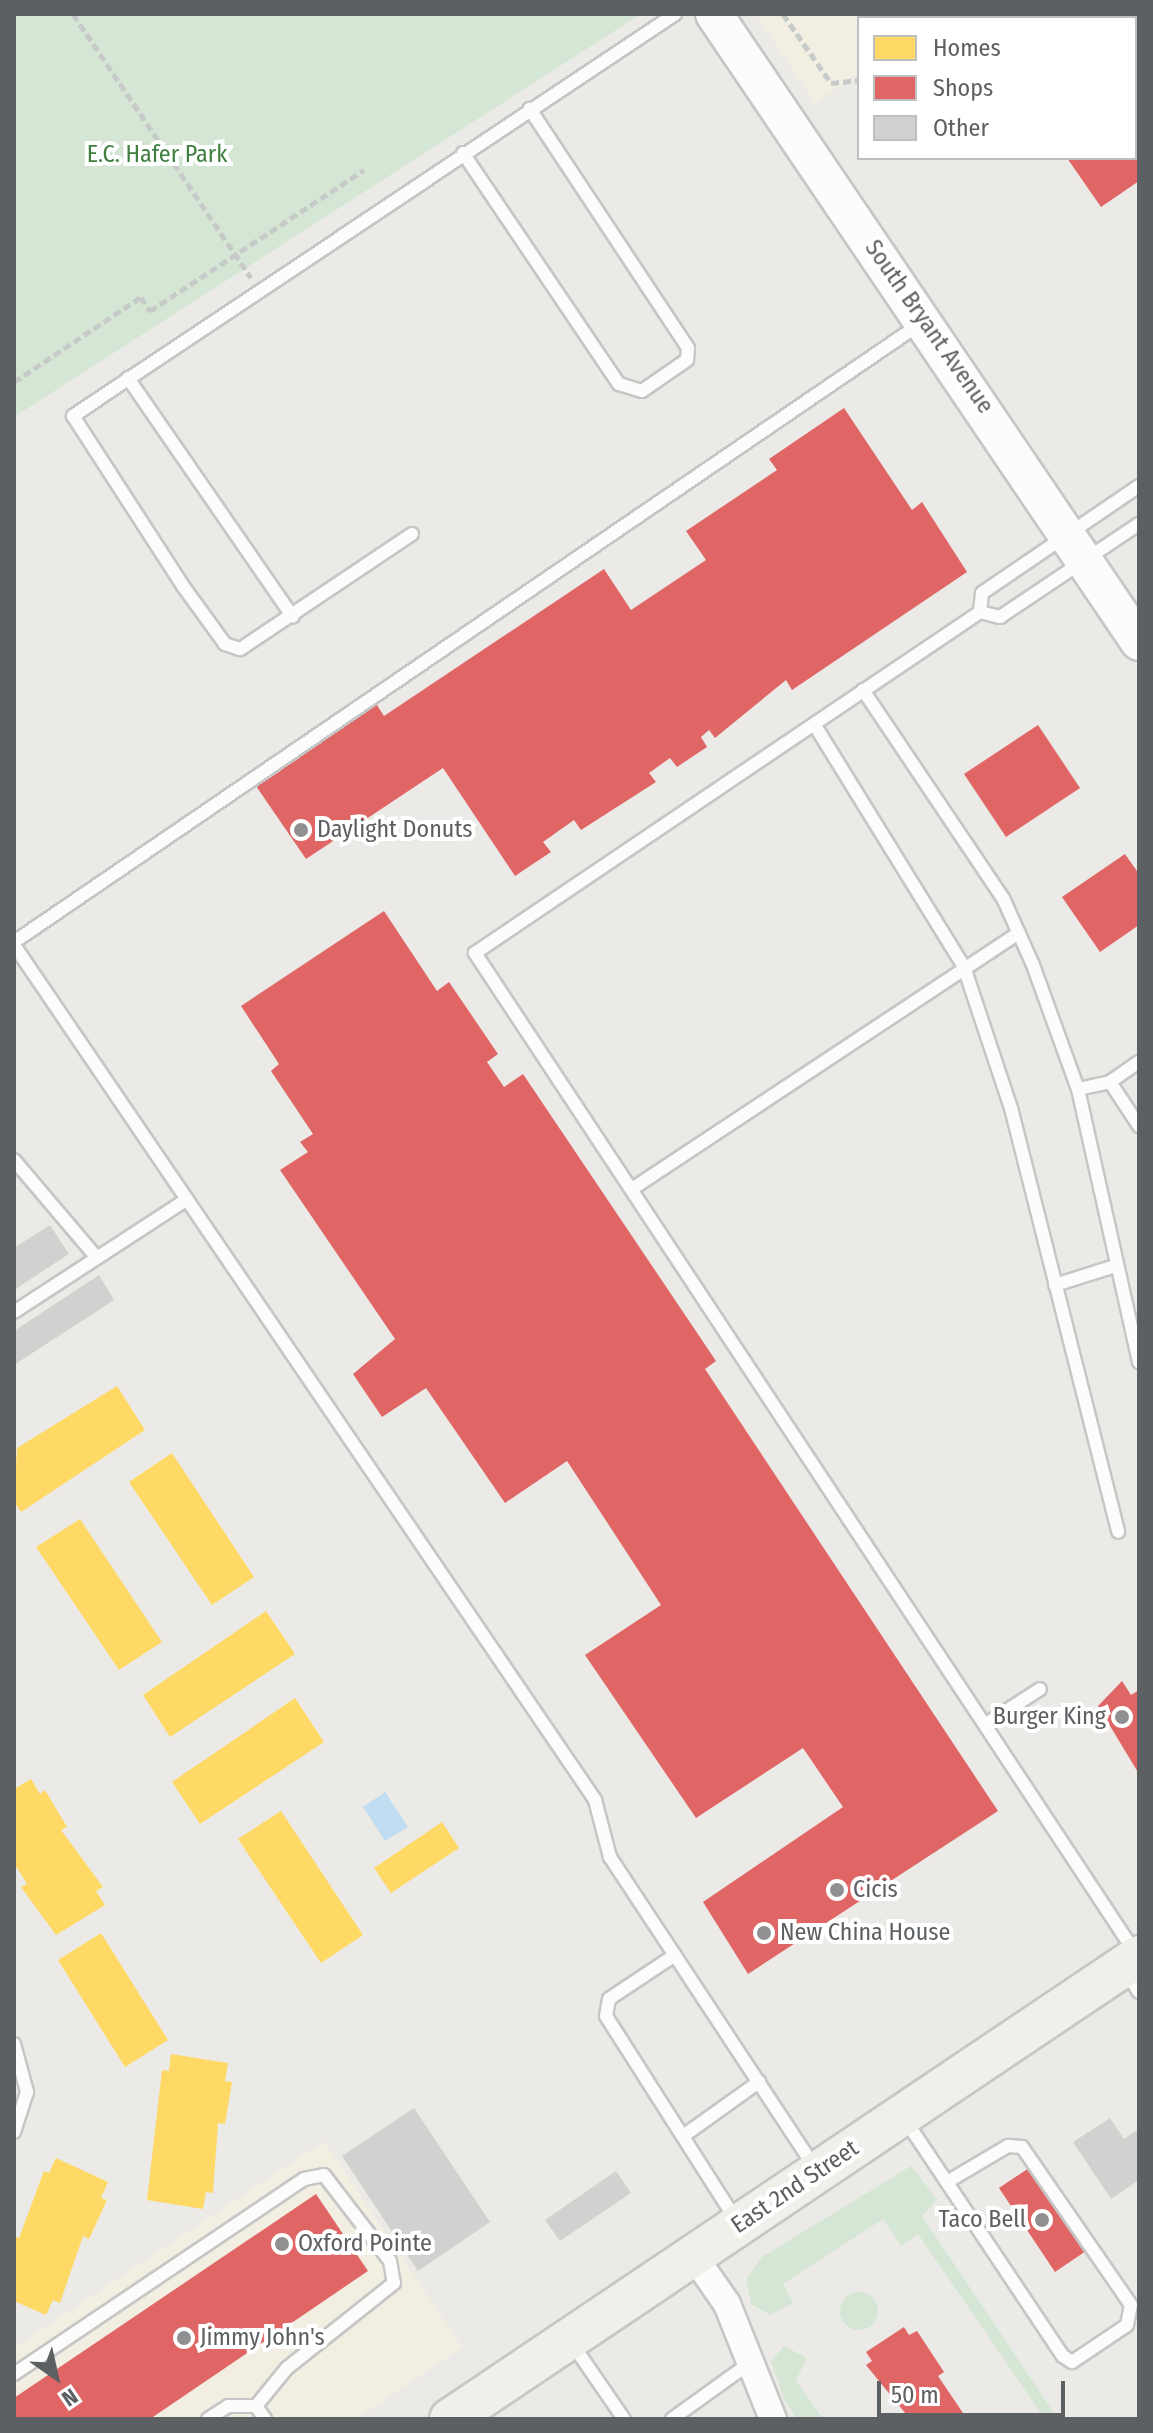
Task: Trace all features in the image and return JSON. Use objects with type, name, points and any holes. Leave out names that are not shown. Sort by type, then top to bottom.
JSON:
[{"type":"main road","name":"South Bryant Avenue","points":[[714,14],[925,320],[1139,642]]},
{"type":"main road","name":"East 2nd Street","points":[[450,2419],[902,2115],[1135,1968]]},
{"type":"street","points":[[693,2255],[727,2304],[773,2419]]},
{"type":"lane","points":[[412,534],[293,617],[240,649],[225,644],[183,586],[73,416],[258,288],[675,14]]},
{"type":"lane","points":[[463,153],[619,384],[642,391],[687,360],[688,348],[530,109]]},
{"type":"lane","points":[[818,2172],[610,1857],[595,1800],[357,1440],[183,1202],[14,943],[925,320]]},
{"type":"lane","points":[[128,378],[293,617]]},
{"type":"lane","points":[[1135,1968],[986,1724],[475,953],[980,612],[1000,617],[1139,486]]},
{"type":"lane","points":[[980,612],[982,593],[1076,547],[1139,524]]},
{"type":"lane","points":[[863,690],[1019,933],[1078,1089],[1115,1266],[1139,1362]]},
{"type":"lane","points":[[814,724],[964,967],[1011,1108],[1118,1532]]},
{"type":"lane","points":[[632,1189],[1019,933]]},
{"type":"lane","points":[[1078,1089],[1110,1082],[1139,1062]]},
{"type":"lane","points":[[1110,1082],[1139,1126]]},
{"type":"lane","points":[[14,1160],[97,1258]]},
{"type":"lane","points":[[14,1312],[183,1202]]},
{"type":"lane","points":[[1055,1285],[1115,1266]]},
{"type":"lane","points":[[986,1724],[1040,1689]]},
{"type":"lane","points":[[675,1955],[609,1999],[606,2016],[686,2134],[739,2225]]},
{"type":"lane","points":[[14,2044],[27,2092],[14,2132]]},
{"type":"lane","points":[[686,2134],[759,2082]]},
{"type":"lane","points":[[902,2115],[947,2182],[1072,2362],[1127,2325],[1131,2305],[1025,2151],[1008,2146],[947,2182]]},
{"type":"lane","points":[[14,2374],[304,2179],[324,2175],[390,2261],[394,2283],[287,2368],[256,2406]]},
{"type":"lane","points":[[569,2339],[624,2419]]},
{"type":"lane","points":[[672,2419],[750,2363]]},
{"type":"lane","points":[[208,2419],[228,2406],[256,2406]]},
{"type":"lane","points":[[256,2406],[265,2419]]},
{"type":"path","points":[[73,14],[258,288]]},
{"type":"path","points":[[783,14],[831,83],[857,80]]},
{"type":"path","points":[[14,382],[141,297],[150,311],[364,170]]},
{"type":"shaded area","points":[[756,14],[934,14],[857,16],[857,73],[816,104]]},
{"type":"shaded area","name":"Oxford Pointe","points":[[324,2141],[462,2347],[356,2419],[14,2419],[14,2348]]},
{"type":"green space","name":"E.C. Hafer Park","points":[[14,14],[641,14],[14,417]]},
{"type":"green space","points":[[911,2166],[937,2199],[922,2216],[1054,2413],[1045,2419],[918,2234],[901,2246],[883,2219],[783,2284],[793,2303],[770,2315],[751,2304],[746,2280],[762,2257]]},
{"type":"green space","points":[[859,2292],[873,2297],[878,2311],[873,2325],[859,2330],[845,2325],[840,2311],[845,2297]]},
{"type":"green space","points":[[784,2346],[807,2358],[796,2380],[823,2419],[797,2419],[784,2399],[771,2361]]},
{"type":"water","points":[[385,1792],[408,1827],[385,1841],[363,1807]]},
{"type":"building: Homes","points":[[117,1386],[145,1430],[21,1512],[14,1502],[17,1448]]},
{"type":"building: Homes","points":[[172,1453],[254,1577],[212,1605],[129,1482]]},
{"type":"building: Homes","points":[[80,1519],[162,1642],[119,1670],[36,1547]]},
{"type":"building: Homes","points":[[266,1611],[295,1654],[170,1737],[143,1695]]},
{"type":"building: Homes","points":[[295,1698],[324,1742],[200,1824],[172,1782]]},
{"type":"building: Homes","points":[[31,1779],[40,1794],[45,1790],[67,1827],[61,1830],[103,1887],[96,1891],[105,1905],[56,1935],[21,1887],[27,1884],[14,1863],[14,1789]]},
{"type":"building: Homes","points":[[281,1811],[363,1935],[321,1963],[238,1839]]},
{"type":"building: Homes","points":[[442,1822],[459,1848],[391,1893],[374,1868]]},
{"type":"building: Homes","points":[[101,1933],[168,2040],[125,2067],[58,1960]]},
{"type":"building: Homes","points":[[171,2054],[228,2063],[225,2081],[232,2082],[225,2124],[218,2123],[213,2193],[206,2192],[203,2209],[147,2200],[162,2070],[169,2071]]},
{"type":"building: Homes","points":[[56,2158],[108,2182],[101,2198],[107,2200],[89,2239],[83,2236],[60,2303],[53,2300],[46,2315],[14,2301],[14,2236],[19,2238],[44,2171],[49,2173]]},
{"type":"building: Shops","points":[[1139,79],[1139,181],[1101,207],[1068,160],[1137,160]]},
{"type":"building: Shops","points":[[844,408],[912,510],[922,502],[967,572],[792,690],[786,680],[715,738],[709,730],[701,737],[707,747],[677,767],[670,758],[649,773],[656,782],[581,830],[574,820],[543,842],[551,852],[515,876],[443,768],[306,859],[256,786],[377,705],[384,716],[604,569],[631,610],[706,560],[686,531],[777,470],[769,459]]},
{"type":"building: Shops","points":[[1038,725],[1080,788],[1006,837],[964,774]]},
{"type":"building: Shops","points":[[1125,854],[1139,874],[1139,925],[1100,952],[1062,897]]},
{"type":"building: Shops","points":[[384,911],[437,991],[449,982],[498,1054],[487,1062],[504,1087],[523,1074],[716,1361],[705,1369],[998,1811],[748,1974],[703,1902],[843,1807],[803,1748],[696,1818],[585,1655],[661,1605],[567,1461],[505,1503],[426,1388],[382,1417],[353,1374],[395,1339],[280,1170],[308,1152],[300,1142],[313,1134],[271,1071],[279,1064],[241,1006]]},
{"type":"building: Shops","name":"Burger King","points":[[1122,1681],[1131,1695],[1139,1690],[1139,1774],[1098,1706]]},
{"type":"building: Shops","name":"Taco Bell","points":[[1029,2168],[1086,2251],[1055,2272],[999,2188]]},
{"type":"building: Shops","points":[[316,2194],[368,2271],[150,2419],[14,2419],[14,2398]]},
{"type":"building: Shops","points":[[904,2327],[909,2335],[917,2331],[944,2372],[938,2376],[963,2413],[954,2419],[910,2419],[866,2365],[872,2361],[866,2352]]},
{"type":"building: Other","points":[[50,1225],[69,1254],[14,1290],[14,1248]]},
{"type":"building: Other","points":[[99,1275],[114,1300],[14,1365],[14,1331]]},
{"type":"building: Other","points":[[414,2108],[490,2222],[418,2271],[342,2156]]},
{"type":"building: Other","points":[[1110,2118],[1124,2139],[1139,2129],[1139,2180],[1111,2199],[1073,2142]]},
{"type":"building: Other","points":[[616,2171],[631,2193],[560,2241],[545,2220]]},
{"type":"place","name":"Daylight Donuts","points":[[301,830]]},
{"type":"place","name":"Burger King","points":[[1122,1717]]},
{"type":"place","name":"Cicis","points":[[837,1890]]},
{"type":"place","name":"New China House","points":[[764,1933]]},
{"type":"place","name":"Taco Bell","points":[[1042,2220]]},
{"type":"place","name":"Oxford Pointe","points":[[282,2244]]},
{"type":"place","name":"Jimmy John's","points":[[184,2338]]}]
